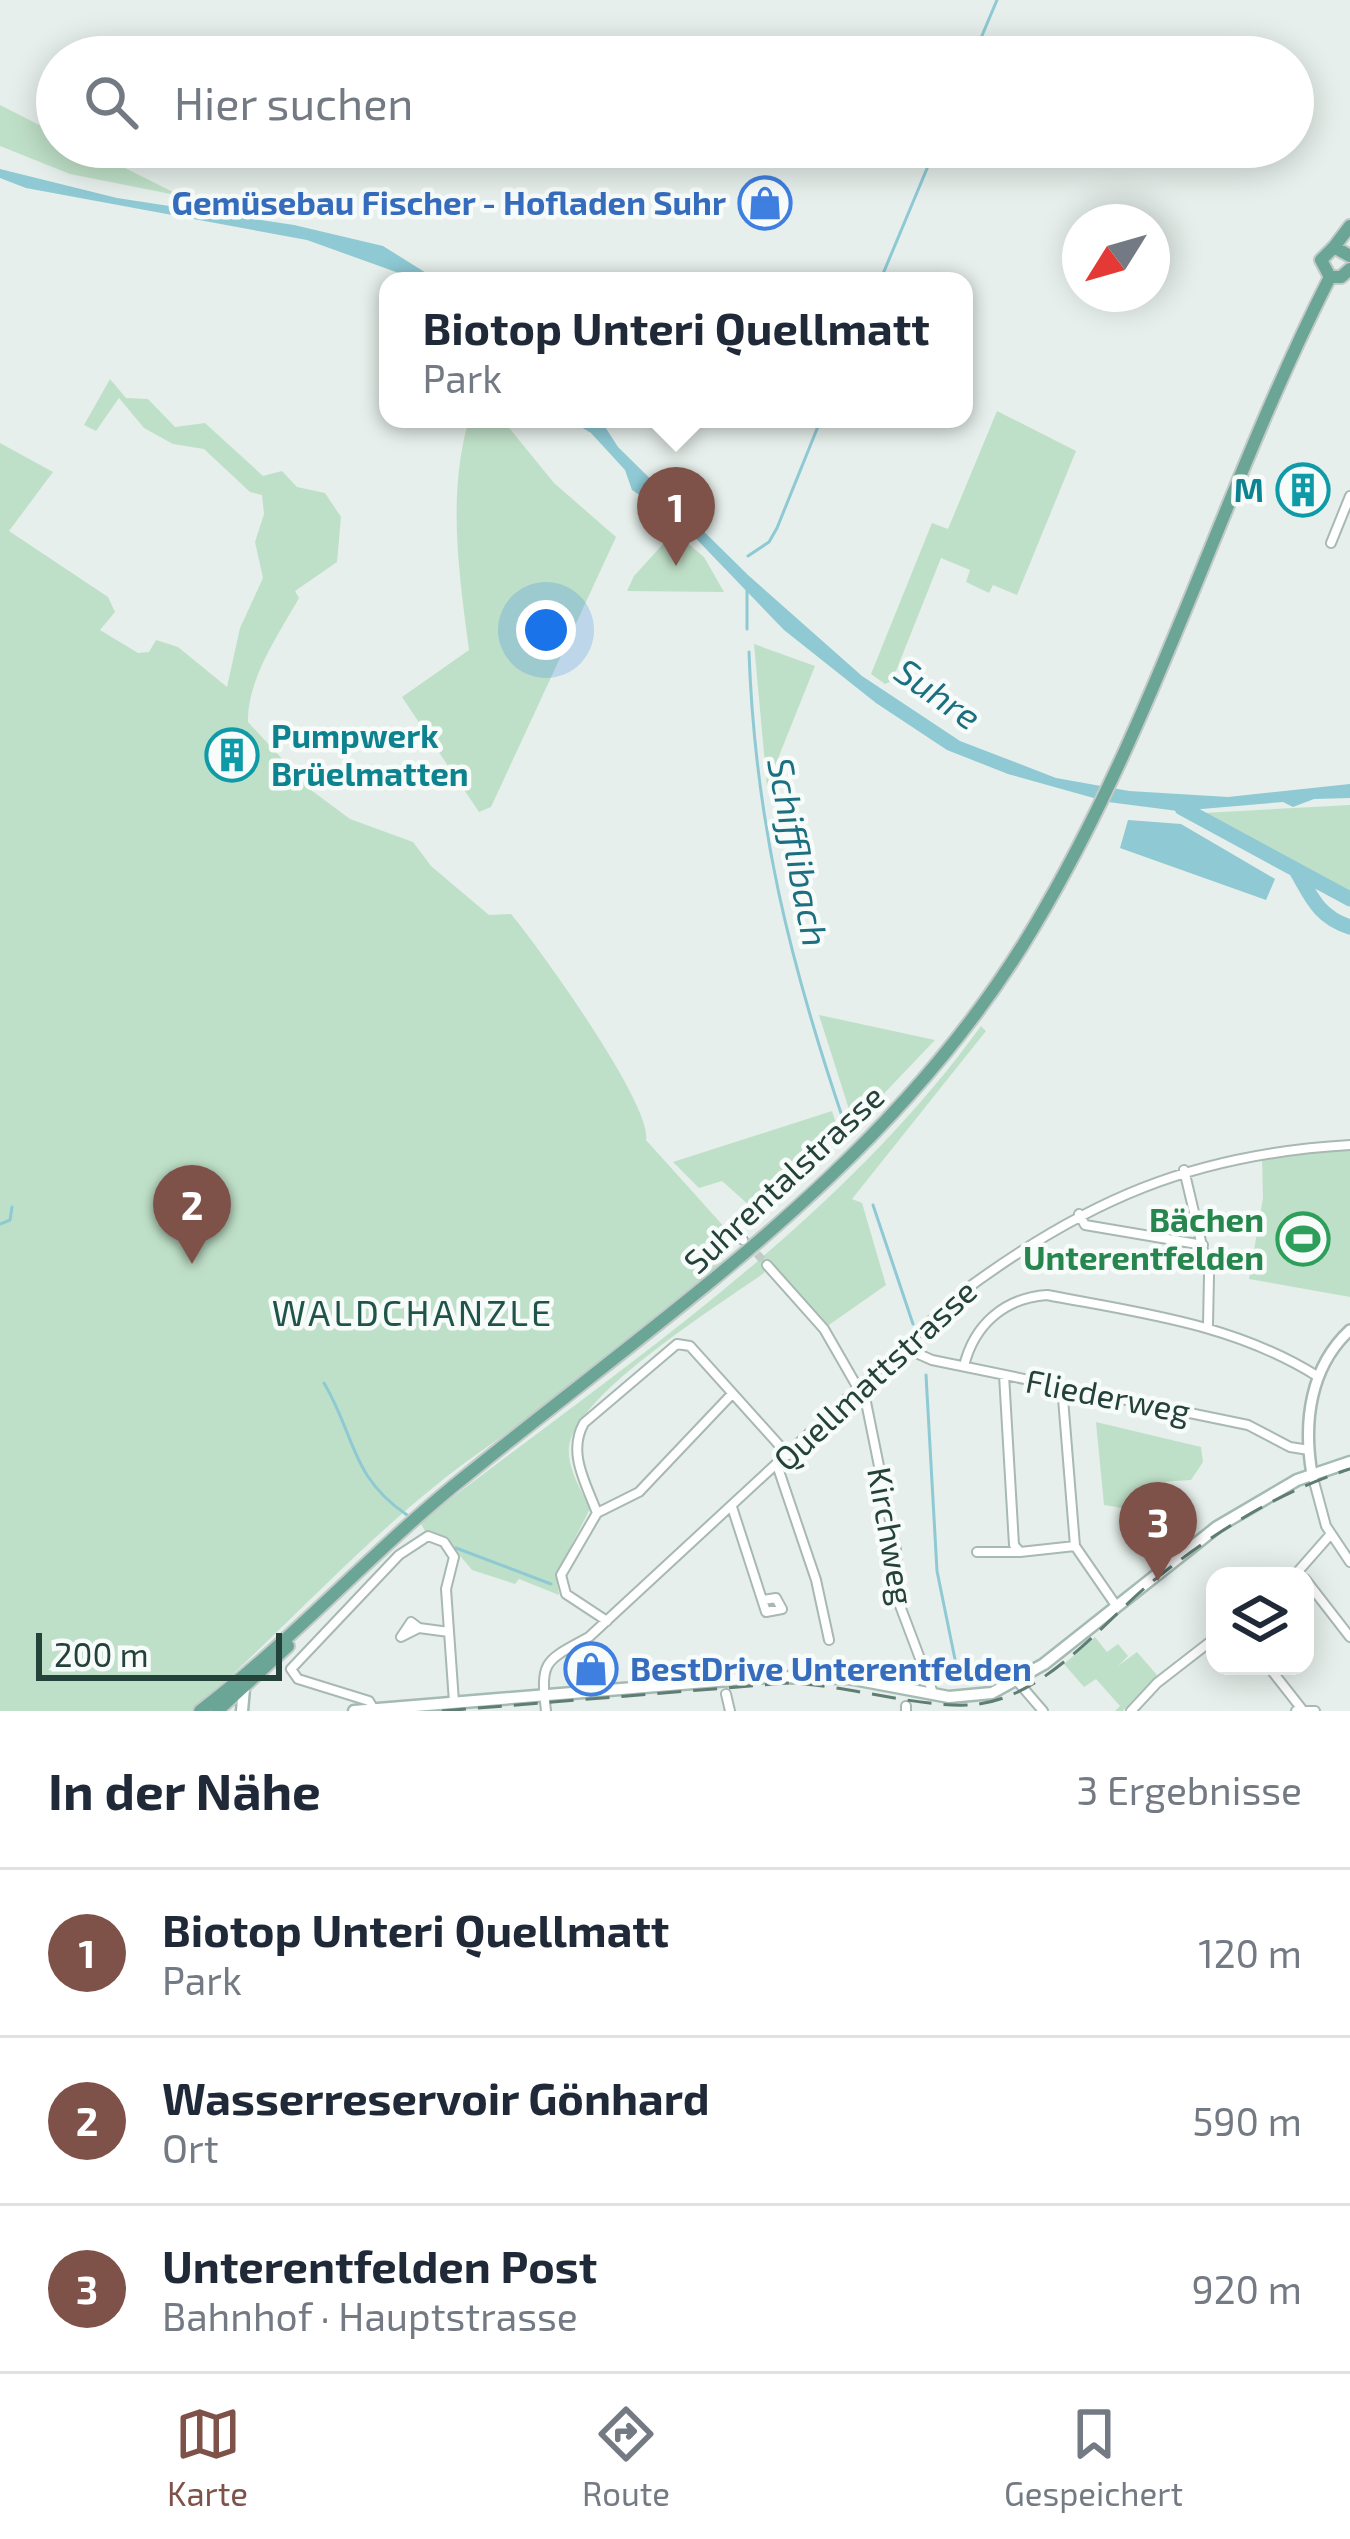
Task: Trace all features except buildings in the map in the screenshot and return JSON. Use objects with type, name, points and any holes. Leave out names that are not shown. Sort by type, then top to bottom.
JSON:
[{"type":"main road","points":[[1350,226],[1334,247],[1350,254]]},
{"type":"main road","name":"Suhrentalstrasse","points":[[208,1710],[353,1573],[471,1471],[737,1264],[852,1160],[982,1006],[1036,924],[1115,770],[1330,277],[1321,260],[1334,247]]},
{"type":"main road","points":[[1330,277],[1349,273]]},
{"type":"main road","points":[[354,1711],[824,1676],[975,1696],[1018,1682],[1217,1527],[1312,1474],[1350,1462]]},
{"type":"main road","points":[[208,1710],[244,1688],[353,1573]]},
{"type":"main road","points":[[242,1711],[244,1688]]},
{"type":"street","points":[[1331,542],[1350,496]]},
{"type":"street","name":"Quellmattstrasse","points":[[544,1695],[544,1666],[607,1621],[961,1293],[1078,1214],[1184,1170],[1249,1155],[1350,1145]]},
{"type":"street","points":[[1184,1170],[1204,1245],[1210,1288],[1208,1325]]},
{"type":"street","points":[[1078,1214],[1085,1225],[1204,1245]]},
{"type":"street","points":[[734,1228],[743,1240]]},
{"type":"street","name":"Kirchweg","points":[[767,1264],[824,1329],[860,1390],[896,1550],[899,1603],[933,1693]]},
{"type":"street","points":[[964,1366],[977,1333],[992,1316],[1031,1296],[1208,1325],[1283,1355],[1317,1376]]},
{"type":"street","points":[[1350,1330],[1329,1352],[1317,1376],[1309,1450],[1330,1535],[1350,1562]]},
{"type":"street","points":[[597,1513],[576,1457],[577,1436],[676,1344],[690,1346],[788,1455]]},
{"type":"street","name":"Fliederweg","points":[[905,1348],[916,1356],[1248,1425],[1290,1448],[1309,1450]]},
{"type":"street","points":[[1004,1375],[1012,1523],[1020,1552]]},
{"type":"street","points":[[1062,1386],[1075,1546],[1115,1604]]},
{"type":"street","points":[[607,1621],[566,1594],[560,1582],[597,1513],[639,1492],[732,1394]]},
{"type":"street","points":[[778,1466],[816,1580],[829,1640]]},
{"type":"street","points":[[732,1507],[763,1600]]},
{"type":"street","points":[[1307,1567],[1330,1535]]},
{"type":"street","points":[[373,1708],[369,1701],[298,1679],[291,1669],[408,1546],[428,1536],[444,1542],[454,1557],[446,1588],[454,1702]]},
{"type":"street","points":[[976,1552],[1075,1546]]},
{"type":"street","points":[[1314,1593],[1350,1637]]},
{"type":"street","points":[[419,1628],[449,1632]]},
{"type":"street","points":[[1131,1711],[1206,1646]]},
{"type":"street","points":[[1274,1675],[1299,1709],[1315,1711]]},
{"type":"street","points":[[1018,1682],[1036,1710]]},
{"type":"street","points":[[726,1694],[730,1711]]},
{"type":"street","points":[[544,1695],[546,1711]]},
{"type":"green space","points":[[0,105],[36,123],[36,160],[0,146]]},
{"type":"green space","points":[[55,168],[125,168],[181,196]]},
{"type":"green space","points":[[110,379],[126,398],[148,399],[175,427],[205,423],[263,476],[282,471],[297,487],[325,493],[341,517],[337,562],[295,591],[299,598],[253,689],[248,722],[311,790],[350,819],[413,842],[431,866],[489,915],[511,914],[613,1062],[632,1095],[646,1140],[736,1240],[712,1271],[641,1336],[408,1509],[192,1711],[0,1711],[0,443],[53,472],[9,531],[108,597],[115,612],[100,630],[138,653],[149,652],[156,640],[178,647],[227,687],[240,628],[263,578],[255,542],[264,514],[262,495],[250,492],[204,449],[173,444],[144,428],[119,398],[96,431],[84,425]]},
{"type":"green space","points":[[997,411],[1076,451],[1017,595],[993,585],[989,593],[966,582],[970,570],[941,558],[892,681],[885,684],[871,674],[932,523],[948,529]]},
{"type":"green space","points":[[467,428],[509,428],[554,483],[616,537],[491,807],[479,812],[402,697],[469,650],[459,563],[462,448]]},
{"type":"green space","points":[[674,532],[704,557],[724,592],[627,591],[634,576]]},
{"type":"green space","points":[[754,644],[815,666],[767,786]]},
{"type":"green space","points":[[1350,805],[1350,893],[1203,813]]},
{"type":"green space","points":[[819,1015],[935,1040],[854,1125]]},
{"type":"green space","points":[[981,1026],[986,1031],[852,1199],[862,1203],[886,1285],[826,1327],[769,1262],[764,1273],[622,1377],[578,1426],[569,1447],[570,1463],[590,1509],[556,1575],[559,1595],[519,1579],[515,1584],[472,1570],[446,1539],[425,1531],[420,1522],[645,1352],[791,1232],[923,1099]]},
{"type":"green space","points":[[832,1111],[839,1132],[750,1206],[722,1181],[699,1188],[673,1162]]},
{"type":"green space","name":"Bächen Unterentfelden","points":[[1350,1148],[1350,1297],[1249,1279],[1263,1198],[1262,1158]]},
{"type":"green space","points":[[1096,1422],[1201,1447],[1203,1462],[1191,1480],[1161,1482],[1174,1517],[1104,1505]]},
{"type":"green space","points":[[1095,1637],[1107,1652],[1118,1644],[1128,1656],[1118,1666],[1137,1652],[1157,1675],[1123,1711],[1115,1711],[1120,1706],[1096,1679],[1084,1687],[1064,1664]]},
{"type":"water","points":[[0,169],[117,198],[294,225],[383,246],[425,272],[396,272],[307,240],[26,188],[0,178]]},
{"type":"water","points":[[583,428],[606,428],[618,447],[748,575],[862,676],[960,741],[1056,778],[1129,791],[1228,797],[1350,784],[1350,798],[1314,799],[1293,807],[1283,802],[1178,811],[1108,802],[1008,774],[947,750],[876,703],[784,630],[681,523],[632,490],[625,470]]},
{"type":"water","points":[[1128,820],[1181,824],[1275,879],[1266,900],[1120,848]]},
{"type":"waterway","points":[[982,36],[997,0]]},
{"type":"waterway","points":[[884,272],[927,168]]},
{"type":"waterway","points":[[748,556],[769,542],[777,528],[817,428]]},
{"type":"waterway","points":[[747,589],[747,629]]},
{"type":"waterway","points":[[749,652],[759,776],[779,892],[845,1125]]},
{"type":"waterway","points":[[1182,808],[1350,899]]},
{"type":"waterway","points":[[1297,872],[1324,912],[1350,927]]},
{"type":"waterway","name":"Schifflibach","points":[[873,1205],[913,1324]]},
{"type":"waterway","points":[[0,1224],[10,1220],[12,1207]]},
{"type":"waterway","name":"Schifflibach","points":[[926,1375],[937,1571],[958,1674]]},
{"type":"waterway","points":[[324,1383],[374,1486],[407,1515]]},
{"type":"waterway","points":[[456,1548],[551,1584]]},
{"type":"tunnel","points":[[749,1245],[767,1265]]},
{"type":"railway","points":[[442,1711],[787,1683],[936,1704],[979,1704],[1029,1686],[1053,1670],[1158,1577],[1225,1529],[1298,1489],[1350,1469]]},
{"type":"place","name":"Gemüsebau Fischer - Hofladen Suhr","points":[[765,203]]},
{"type":"place","name":"M","points":[[1303,490]]},
{"type":"place","name":"Biotop Unteri Quellmatt","points":[[676,566]]},
{"type":"place","name":"Pumpwerk Brüelmatten","points":[[232,755]]},
{"type":"place","name":"Bächen Unterentfelden","points":[[1303,1239]]},
{"type":"place","name":"Wasserreservoir Gönhard","points":[[192,1264]]},
{"type":"place","name":"Unterentfelden Post","points":[[1158,1581]]},
{"type":"place","name":"BestDrive Unterentfelden","points":[[591,1669]]},
{"type":"district","name":"WALDCHANZLE","points":[[413,1313]]},
{"type":"water label","name":"Suhre","points":[[938,694]]}]
